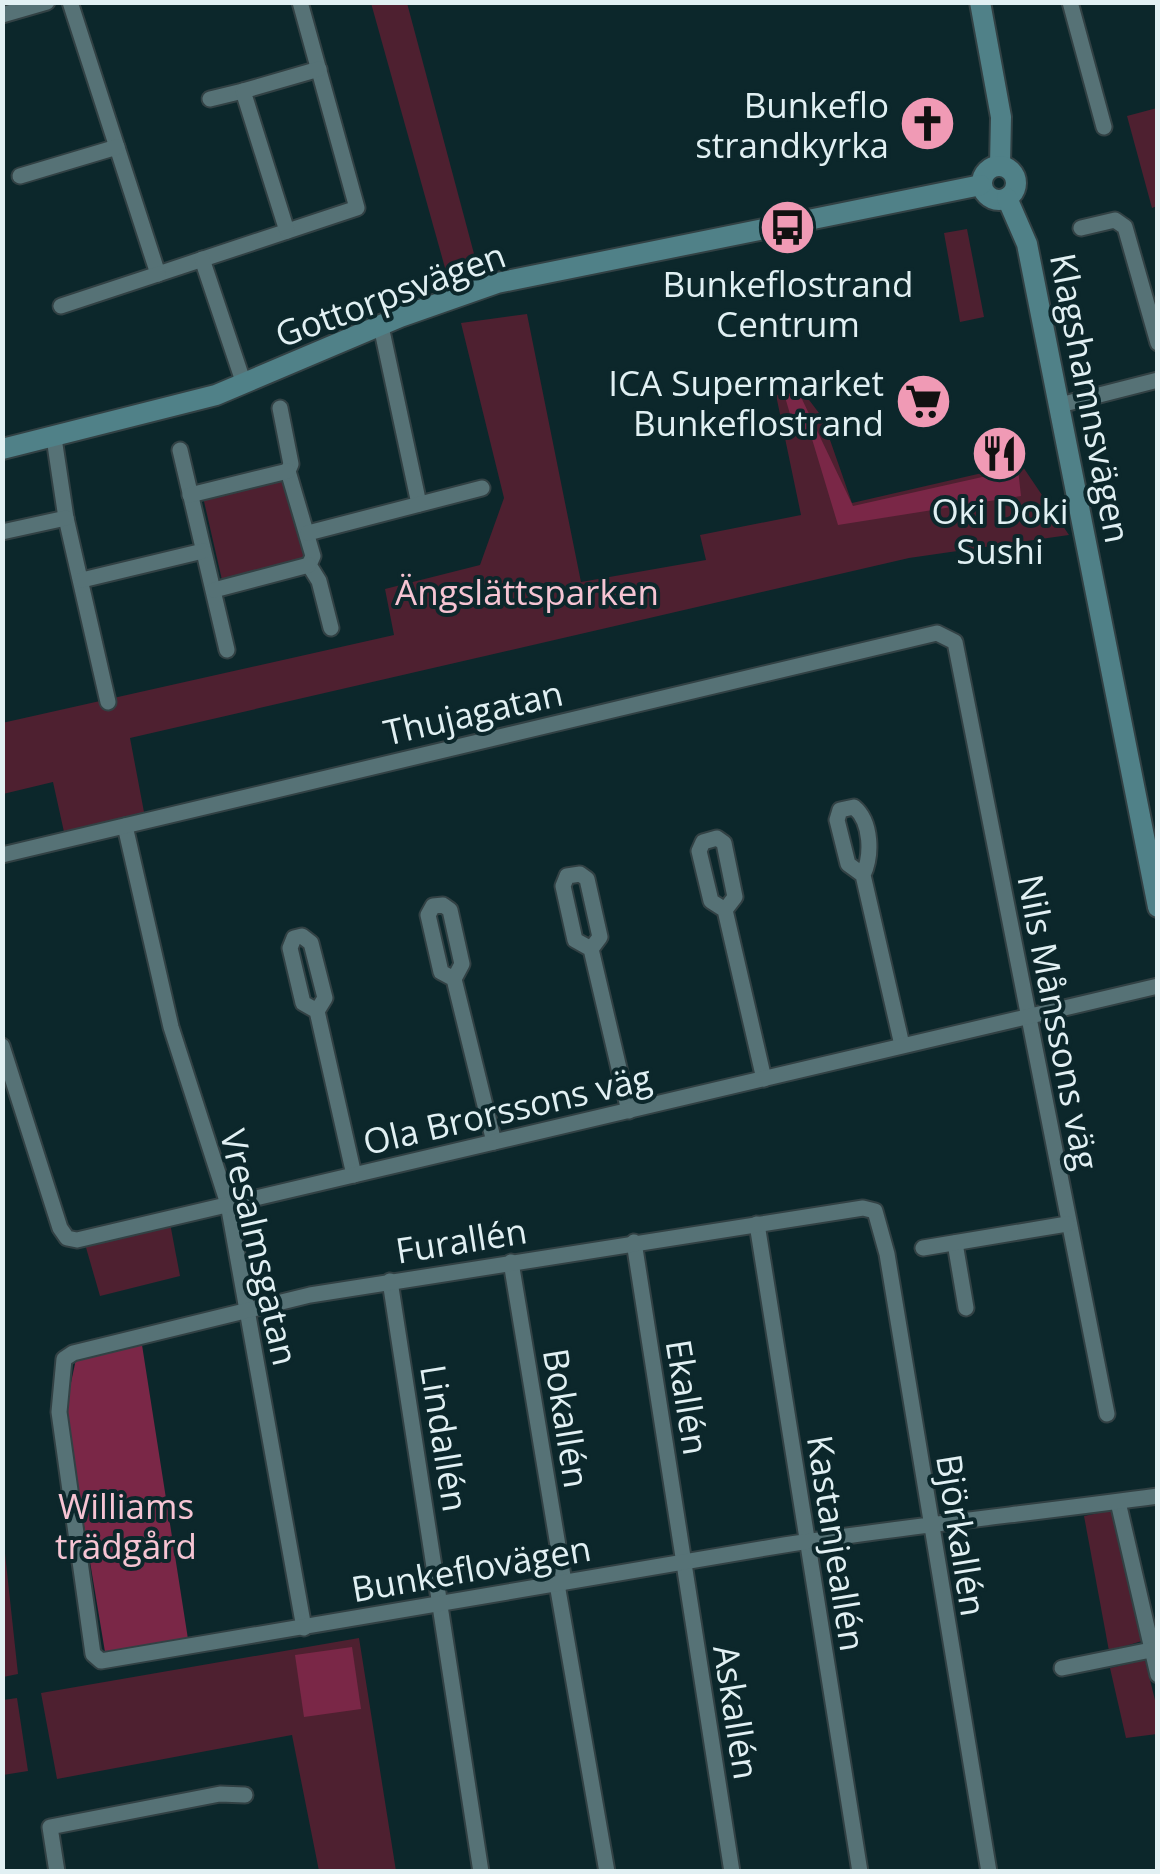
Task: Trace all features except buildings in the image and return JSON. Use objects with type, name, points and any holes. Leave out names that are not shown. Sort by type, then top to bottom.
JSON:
[{"type":"street","points":[[2,15],[47,2]]},
{"type":"street","points":[[70,2],[158,274]]},
{"type":"street","points":[[61,306],[357,208],[300,2]]},
{"type":"street","name":"Klagshamnsvägen","points":[[980,2],[1001,118],[1000,165],[1016,179],[1007,198],[1027,244],[1158,908]]},
{"type":"street","points":[[1070,2],[1104,127]]},
{"type":"street","points":[[210,99],[319,69]]},
{"type":"street","points":[[243,91],[286,232]]},
{"type":"street","points":[[20,176],[117,147]]},
{"type":"street","points":[[1000,165],[986,170],[981,185],[988,197],[1007,198]]},
{"type":"street","name":"Gottorpsvägen","points":[[2,448],[174,408],[497,283],[981,185]]},
{"type":"street","points":[[1081,228],[1115,220],[1126,227],[1158,343]]},
{"type":"street","points":[[202,259],[244,384]]},
{"type":"street","points":[[380,326],[419,504]]},
{"type":"street","points":[[1060,405],[1158,380]]},
{"type":"street","points":[[280,408],[291,464],[288,471],[308,532],[310,565],[319,581],[332,628]]},
{"type":"street","points":[[54,438],[66,518],[108,702]]},
{"type":"street","points":[[180,450],[227,650]]},
{"type":"street","points":[[190,496],[288,471]]},
{"type":"street","points":[[308,532],[482,488]]},
{"type":"street","points":[[2,532],[66,518]]},
{"type":"street","points":[[82,580],[203,551]]},
{"type":"street","points":[[214,590],[310,565]]},
{"type":"street","name":"Thujagatan","points":[[2,855],[937,632],[955,642]]},
{"type":"street","name":"Nils Månssons väg","points":[[955,642],[1106,1414]]},
{"type":"street","name":"Vresalmsgatan","points":[[125,826],[170,1027],[228,1204],[304,1628]]},
{"type":"street","points":[[863,875],[902,1045]]},
{"type":"street","points":[[725,910],[764,1079]]},
{"type":"street","points":[[591,949],[629,1111]]},
{"type":"street","points":[[454,979],[494,1142]]},
{"type":"street","name":"Ola Brorssons väg","points":[[2,1046],[67,1238],[77,1240],[1158,986]]},
{"type":"street","points":[[317,1010],[354,1175]]},
{"type":"street","name":"Furallén","points":[[64,1359],[73,1352],[247,1306],[634,1242],[875,1210]]},
{"type":"street","name":"Björkallén","points":[[875,1210],[887,1254],[989,1872]]},
{"type":"street","name":"Kastanjeallén","points":[[757,1224],[860,1872]]},
{"type":"street","points":[[923,1248],[1067,1224]]},
{"type":"street","name":"Ekallén","points":[[634,1242],[683,1562]]},
{"type":"street","points":[[954,1243],[966,1308]]},
{"type":"street","name":"Bokallén","points":[[511,1262],[607,1872]]},
{"type":"street","name":"Lindallén","points":[[390,1281],[481,1872]]},
{"type":"street","name":"Bunkeflovägen","points":[[64,1359],[58,1412],[93,1654],[110,1661],[806,1542],[1158,1496]]},
{"type":"street","points":[[1118,1502],[1158,1675]]},
{"type":"street","name":"Askallén","points":[[683,1562],[732,1872]]},
{"type":"street","points":[[1062,1668],[1151,1650]]},
{"type":"street","points":[[57,1872],[50,1827],[220,1794],[245,1795]]},
{"type":"green space","points":[[371,3],[407,3],[477,265],[447,275]]},
{"type":"green space","points":[[1157,108],[1157,206],[1152,208],[1127,116]]},
{"type":"green space","points":[[967,229],[984,317],[960,322],[944,233]]},
{"type":"green space","name":"Ängslättsparken","points":[[527,314],[581,582],[706,560],[700,535],[801,515],[776,395],[803,392],[822,417],[852,503],[1021,464],[1069,535],[909,558],[130,738],[144,812],[64,832],[53,782],[3,794],[2,723],[394,635],[385,589],[480,565],[504,498],[461,323]]},
{"type":"green space","points":[[800,395],[853,506],[1018,469],[1021,496],[838,525],[812,439],[790,414],[785,397]]},
{"type":"green space","points":[[288,480],[307,561],[222,580],[203,497]]},
{"type":"green space","points":[[170,1223],[180,1276],[100,1296],[85,1244]]},
{"type":"green space","name":"Williams trädgård","points":[[142,1345],[188,1639],[105,1652],[65,1411],[76,1359]]},
{"type":"green space","points":[[1113,1510],[1142,1641],[1109,1651],[1084,1516]]},
{"type":"green space","points":[[3,1535],[18,1674],[2,1677]]},
{"type":"green space","points":[[359,1638],[396,1871],[319,1871],[292,1735],[57,1779],[41,1693]]},
{"type":"green space","points":[[352,1647],[361,1709],[304,1717],[295,1655]]},
{"type":"green space","points":[[1145,1660],[1157,1708],[1157,1734],[1126,1738],[1110,1668]]},
{"type":"green space","points":[[17,1698],[28,1771],[3,1775],[3,1700]]},
{"type":"place","name":"Bunkeflo strandkyrka","points":[[928,124]]},
{"type":"place","name":"Bunkeflostrand Centrum","points":[[788,227]]},
{"type":"place","name":"ICA Supermarket Bunkeflostrand","points":[[923,402]]},
{"type":"place","name":"Oki Doki Sushi","points":[[1000,454]]}]
